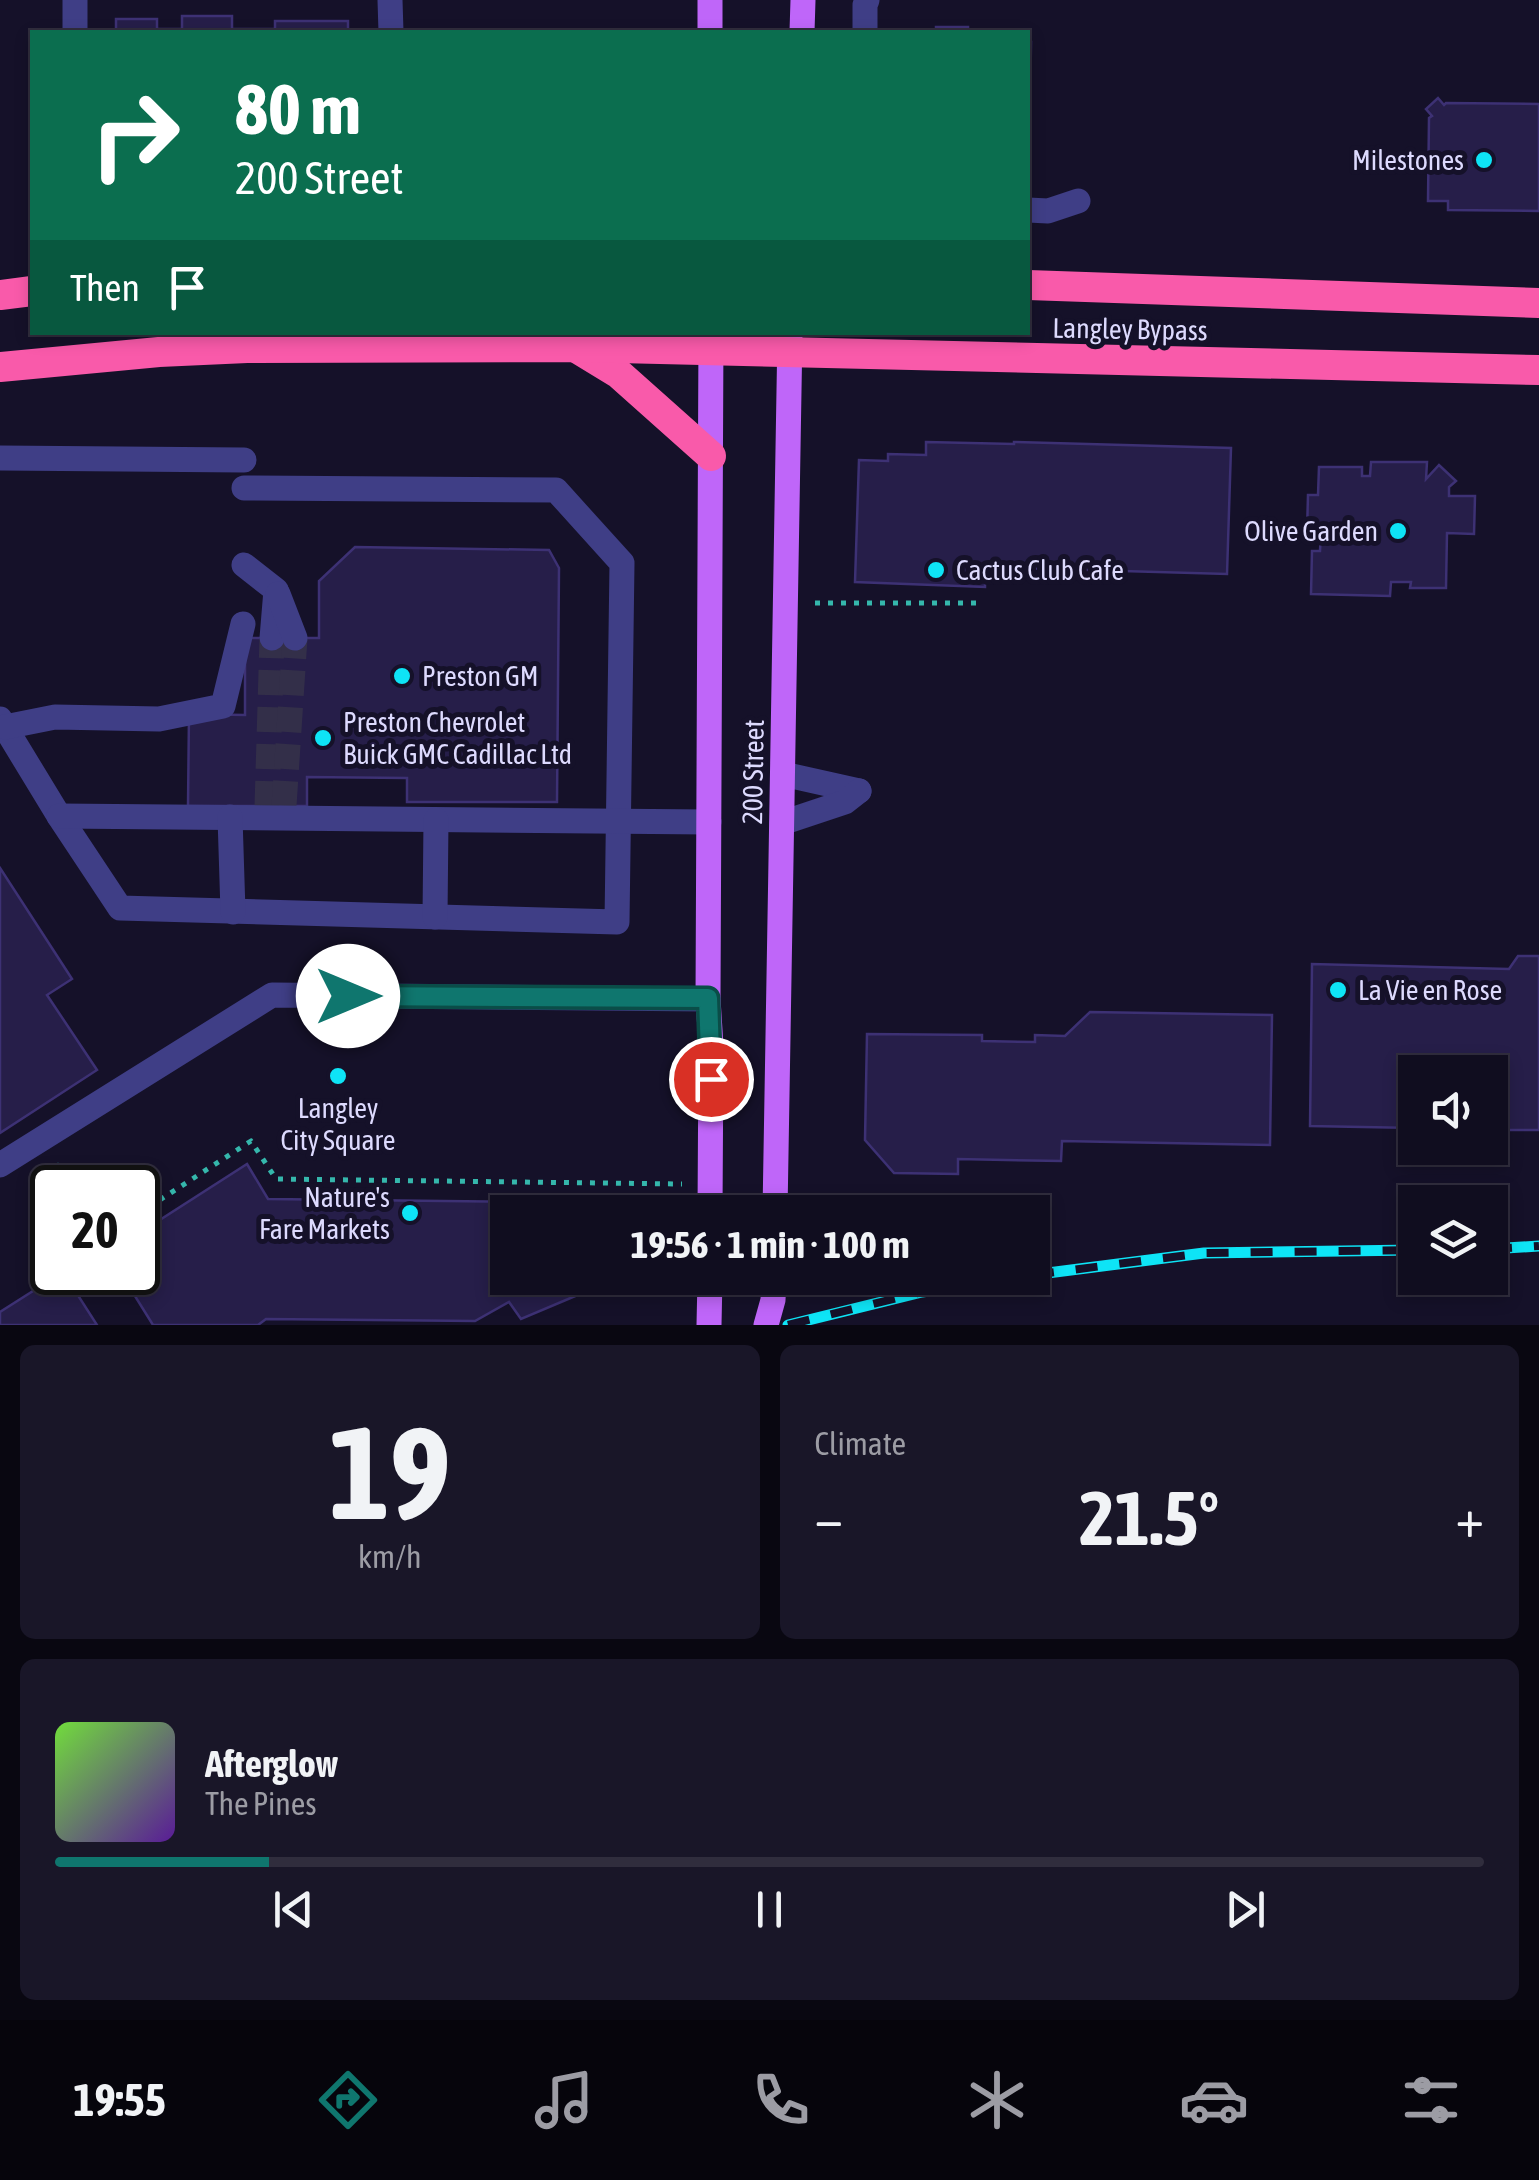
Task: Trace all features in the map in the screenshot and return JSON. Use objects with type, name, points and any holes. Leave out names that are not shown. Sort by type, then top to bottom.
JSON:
[{"type":"highway","name":"Langley Bypass","points":[[1030,285],[1539,303]]},
{"type":"highway","points":[[0,296],[30,290]]},
{"type":"highway","name":"Langley Bypass","points":[[0,367],[246,348],[576,347],[712,341],[1539,370]]},
{"type":"highway","points":[[576,347],[619,374],[711,456]]},
{"type":"main road","points":[[710,0],[710,30]]},
{"type":"main road","points":[[802,30],[803,0]]},
{"type":"main road","name":"200 Street","points":[[710,1195],[712,341]]},
{"type":"main road","name":"200 Street","points":[[776,1195],[790,343]]},
{"type":"main road","points":[[709,1325],[710,1295]]},
{"type":"main road","points":[[771,1301],[782,1325]]},
{"type":"lane","points":[[75,0],[75,30]]},
{"type":"lane","points":[[390,0],[390,30]]},
{"type":"lane","points":[[865,30],[867,0]]},
{"type":"lane","points":[[1030,194],[1078,201],[1048,210],[1030,210]]},
{"type":"lane","points":[[0,458],[244,460]]},
{"type":"lane","points":[[242,624],[222,706],[160,719],[55,717],[2,723],[120,908],[617,922],[622,562],[556,490],[244,488]]},
{"type":"lane","points":[[244,565],[276,590],[283,638]]},
{"type":"lane","points":[[782,774],[859,790],[845,802],[782,822]]},
{"type":"lane","points":[[59,816],[230,818],[276,812],[436,820],[709,822]]},
{"type":"lane","points":[[230,818],[233,912]]},
{"type":"lane","points":[[434,917],[436,820]]},
{"type":"lane","points":[[0,1165],[272,995],[708,998]]},
{"type":"path","points":[[815,603],[982,603]]},
{"type":"path","points":[[160,1200],[251,1140],[276,1179],[696,1184]]},
{"type":"path","points":[[51,1157],[56,1165]]},
{"type":"building","points":[[182,16],[232,16],[232,29],[275,29],[275,21],[348,21],[348,30],[116,30],[116,19],[157,19],[157,29],[182,29]]},
{"type":"building","points":[[936,27],[968,27],[968,30]]},
{"type":"building","name":"Milestones","points":[[1438,98],[1444,105],[1539,104],[1539,211],[1448,210],[1448,201],[1428,201],[1432,116],[1426,109]]},
{"type":"building","points":[[926,442],[1231,448],[1227,574],[985,567],[985,587],[855,582],[859,460],[888,461],[888,454],[926,455]]},
{"type":"building","points":[[1371,462],[1427,462],[1426,479],[1439,465],[1456,481],[1449,487],[1449,496],[1475,496],[1474,534],[1447,533],[1446,588],[1410,588],[1411,582],[1391,582],[1390,596],[1311,594],[1312,551],[1320,551],[1321,532],[1307,532],[1308,495],[1318,495],[1319,467],[1362,467],[1362,476],[1370,476]]},
{"type":"building","name":"Preston GM","points":[[355,547],[549,550],[559,568],[557,802],[407,802],[407,778],[307,777],[307,806],[188,806],[189,714],[245,715],[245,638],[319,638],[319,581]]},
{"type":"building","points":[[0,868],[72,979],[47,995],[97,1070],[0,1133]]},
{"type":"building","points":[[1518,956],[1539,956],[1539,1130],[1508,1130],[1508,1055],[1398,1055],[1398,1128],[1310,1126],[1312,964],[1509,969]]},
{"type":"building","points":[[1090,1012],[1272,1015],[1270,1145],[1062,1141],[1061,1161],[958,1159],[958,1174],[894,1173],[865,1140],[867,1034],[982,1035],[982,1041],[1035,1042],[1035,1035],[1065,1036]]},
{"type":"building","points":[[247,1164],[268,1199],[490,1201],[490,1295],[578,1295],[521,1319],[509,1302],[475,1321],[266,1319],[258,1325],[153,1325],[134,1295],[160,1295],[160,1220]]},
{"type":"building","points":[[30,1293],[78,1295],[97,1325],[0,1325],[0,1312]]},
{"type":"tunnel","points":[[267,806],[272,638]]},
{"type":"tunnel","points":[[284,806],[295,638]]},
{"type":"railway","points":[[1508,1248],[1539,1246]]},
{"type":"railway","points":[[1050,1273],[1204,1253],[1398,1250]]},
{"type":"railway","points":[[788,1325],[910,1295]]},
{"type":"place","name":"Milestones","points":[[1484,160]]},
{"type":"place","name":"Olive Garden","points":[[1398,531]]},
{"type":"place","name":"Cactus Club Cafe","points":[[936,570]]},
{"type":"place","name":"Preston GM","points":[[402,676]]},
{"type":"place","name":"Preston Chevrolet Buick GMC Cadillac Ltd","points":[[323,738]]},
{"type":"place","name":"La Vie en Rose","points":[[1338,990]]},
{"type":"place","name":"Langley City Square","points":[[338,1076]]},
{"type":"place","name":"Nature's Fare Markets","points":[[410,1213]]},
{"type":"route","points":[[348,996],[708,998],[711,1079]]}]
